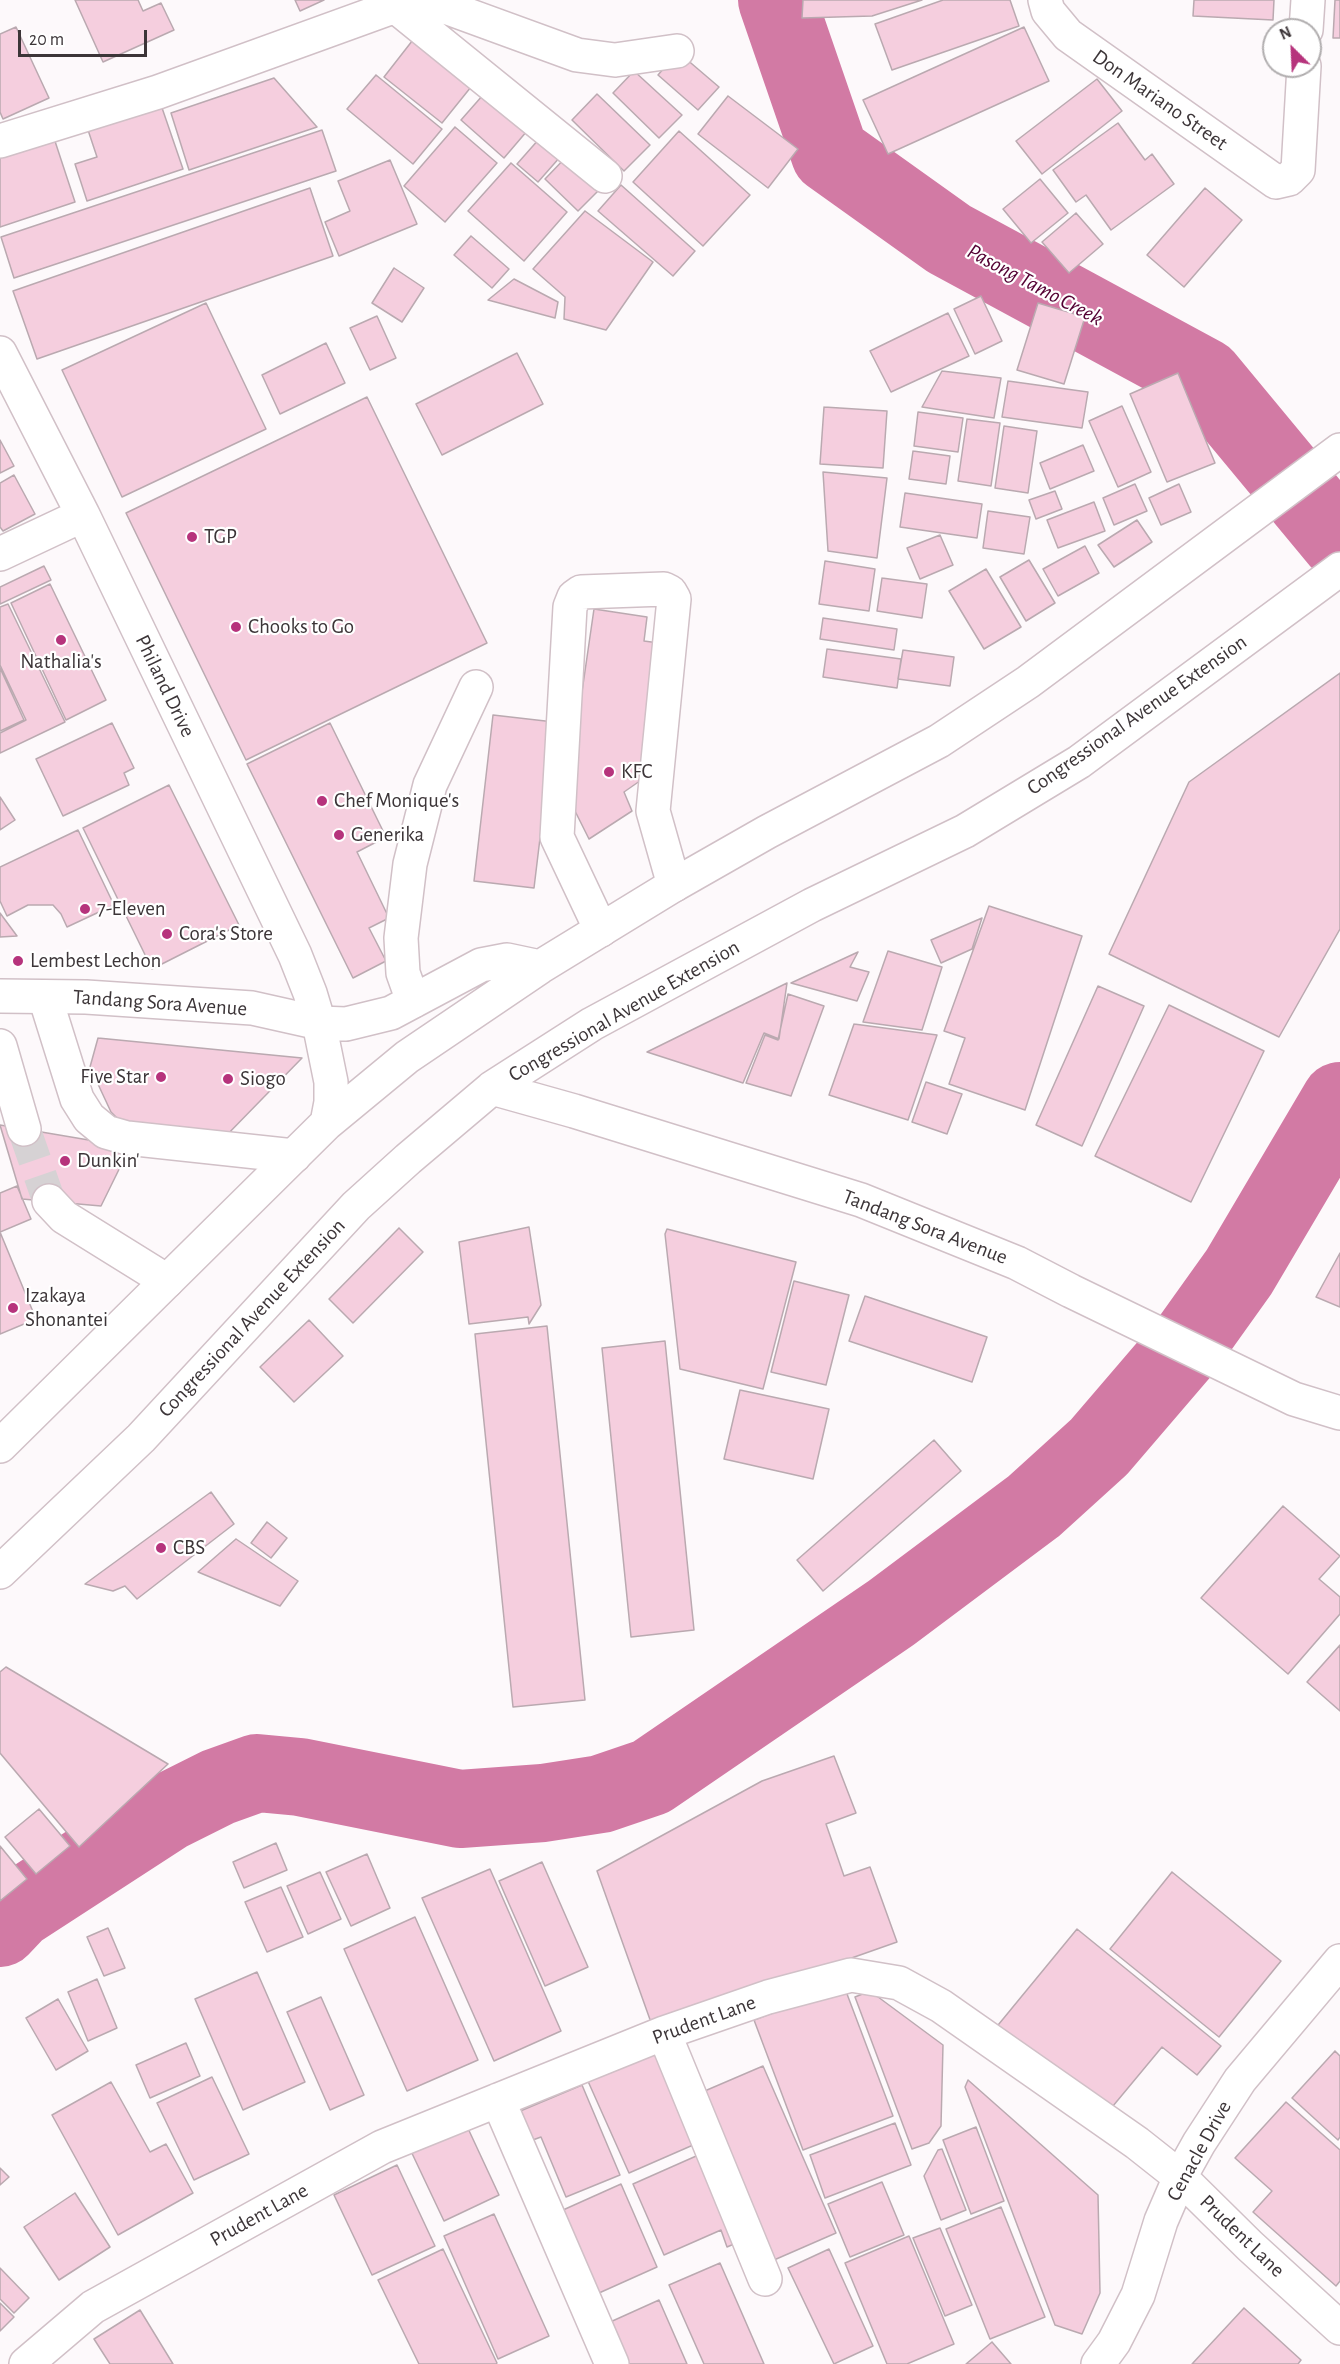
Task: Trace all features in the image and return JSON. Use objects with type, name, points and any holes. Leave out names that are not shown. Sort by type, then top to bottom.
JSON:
[{"type":"main road","points":[[437,0],[451,9],[577,55],[615,60],[677,51]]},
{"type":"main road","name":"Don Mariano Street","points":[[1045,0],[1048,11],[1068,35],[1276,182],[1289,179],[1298,170],[1303,78]]},
{"type":"main road","points":[[1307,18],[1308,0]]},
{"type":"main road","points":[[0,141],[158,92],[403,3],[605,176]]},
{"type":"main road","name":"Philand Drive","points":[[0,353],[83,514],[295,955],[319,1023]]},
{"type":"main road","points":[[0,1446],[327,1123],[407,1057],[540,967],[674,885],[767,832],[939,741],[1028,682],[1340,450]]},
{"type":"main road","points":[[0,554],[83,514]]},
{"type":"main road","name":"Congressional Avenue Extension","points":[[0,1572],[141,1438],[356,1206],[492,1088],[592,1024],[791,916],[965,831],[1079,762],[1340,569]]},
{"type":"main road","points":[[601,930],[557,837],[570,607],[574,597],[581,592],[664,589],[674,598],[654,811],[674,885]]},
{"type":"main road","points":[[413,1001],[403,973],[401,938],[411,864],[429,785],[476,687]]},
{"type":"main road","name":"Tandang Sora Avenue","points":[[0,996],[86,997],[252,1008],[319,1023],[346,1024],[391,1013],[481,965],[491,962],[516,961],[540,967]]},
{"type":"main road","points":[[45,997],[77,1100],[89,1118],[106,1132],[127,1138],[294,1156]]},
{"type":"main road","points":[[319,1023],[331,1082],[331,1102],[327,1123]]},
{"type":"main road","points":[[0,1046],[24,1129]]},
{"type":"main road","name":"Tandang Sora Avenue","points":[[492,1088],[574,1110],[861,1200],[1017,1263],[1273,1390],[1340,1413]]},
{"type":"main road","points":[[48,1201],[64,1217],[167,1281]]},
{"type":"main road","name":"Cenacle Drive","points":[[1098,2364],[1114,2342],[1138,2295],[1161,2221],[1180,2177],[1199,2143],[1240,2080],[1340,1961]]},
{"type":"main road","name":"Prudent Lane","points":[[26,2364],[93,2307],[382,2147],[664,2033],[768,1997],[851,1975],[899,1983],[941,2006],[1137,2143],[1180,2177],[1340,2328]]},
{"type":"main road","points":[[664,2033],[765,2279]]},
{"type":"main road","points":[[498,2100],[612,2364]]},
{"type":"building","points":[[75,0],[138,0],[143,11],[161,3],[174,30],[103,62]]},
{"type":"building","points":[[295,0],[324,0],[300,11]]},
{"type":"building","points":[[803,0],[922,0],[872,16],[802,18]]},
{"type":"building","points":[[943,0],[1010,0],[1019,26],[892,70],[875,24]]},
{"type":"building","points":[[1194,0],[1274,0],[1273,18],[1193,16]]},
{"type":"building","points":[[1335,0],[1340,0],[1340,38],[1333,38]]},
{"type":"building","points":[[16,27],[49,98],[3,119],[0,112],[0,34]]},
{"type":"building","points":[[1024,27],[1049,81],[888,154],[863,100]]},
{"type":"building","points":[[416,36],[475,82],[442,123],[384,77]]},
{"type":"building","points":[[678,52],[719,87],[698,110],[658,75]]},
{"type":"building","points":[[634,71],[682,115],[659,138],[613,93]]},
{"type":"building","points":[[376,75],[442,129],[413,164],[347,109]]},
{"type":"building","points":[[274,78],[317,127],[189,170],[171,113]]},
{"type":"building","points":[[1097,79],[1122,111],[1042,174],[1016,141]]},
{"type":"building","points":[[490,87],[533,124],[504,158],[461,120]]},
{"type":"building","points":[[597,94],[650,145],[624,171],[572,120]]},
{"type":"building","points":[[728,96],[798,149],[768,188],[698,134]]},
{"type":"building","points":[[160,102],[183,169],[87,201],[75,164],[97,157],[87,127]]},
{"type":"building","points":[[1118,123],[1145,160],[1152,154],[1174,184],[1111,230],[1086,195],[1076,202],[1053,170]]},
{"type":"building","points":[[50,126],[75,202],[0,227],[0,142]]},
{"type":"building","points":[[455,127],[497,163],[445,222],[404,186]]},
{"type":"building","points":[[322,130],[336,171],[14,278],[1,237]]},
{"type":"building","points":[[547,130],[568,148],[538,182],[517,164]]},
{"type":"building","points":[[679,131],[750,195],[703,246],[633,182]]},
{"type":"building","points":[[570,153],[604,185],[578,211],[545,179]]},
{"type":"building","points":[[390,160],[417,224],[339,256],[325,222],[350,211],[338,181]]},
{"type":"building","points":[[511,163],[567,212],[524,261],[468,211]]},
{"type":"building","points":[[1040,179],[1068,213],[1031,243],[1003,209]]},
{"type":"building","points":[[621,185],[695,251],[673,276],[598,211]]},
{"type":"building","points":[[310,188],[333,256],[37,359],[13,291]]},
{"type":"building","points":[[1205,188],[1242,220],[1184,287],[1147,255]]},
{"type":"building","points":[[585,211],[653,262],[606,330],[564,319],[565,297],[533,269]]},
{"type":"building","points":[[1076,213],[1103,244],[1069,273],[1042,242]]},
{"type":"building","points":[[471,236],[509,269],[492,288],[454,255]]},
{"type":"building","points":[[394,268],[424,288],[402,322],[372,303]]},
{"type":"building","points":[[514,279],[558,302],[555,318],[488,300]]},
{"type":"building","points":[[981,296],[1002,341],[975,354],[954,309]]},
{"type":"building","points":[[206,303],[266,429],[122,497],[62,370]]},
{"type":"building","points":[[1038,303],[1085,317],[1064,384],[1017,370]]},
{"type":"building","points":[[948,313],[969,356],[891,392],[870,351]]},
{"type":"building","points":[[377,316],[396,358],[370,370],[350,328]]},
{"type":"building","points":[[326,343],[345,383],[280,414],[262,375]]},
{"type":"building","points":[[517,353],[543,404],[442,455],[416,404]]},
{"type":"building","points":[[942,371],[1001,378],[994,418],[922,407]]},
{"type":"building","points":[[1178,373],[1215,463],[1167,482],[1130,394]]},
{"type":"building","points":[[1008,381],[1088,392],[1082,428],[1002,417]]},
{"type":"building","points":[[367,397],[487,643],[246,760],[126,513]]},
{"type":"building","points":[[1122,406],[1151,472],[1118,487],[1089,421]]},
{"type":"building","points":[[824,407],[887,411],[883,468],[820,464]]},
{"type":"building","points":[[918,412],[963,418],[958,452],[914,446]]},
{"type":"building","points":[[967,419],[1000,423],[991,486],[958,481]]},
{"type":"building","points":[[1004,426],[1037,431],[1028,493],[995,488]]},
{"type":"building","points":[[0,440],[14,466],[0,473]]},
{"type":"building","points":[[1083,445],[1094,471],[1050,489],[1040,463]]},
{"type":"building","points":[[913,451],[950,456],[946,484],[909,479]]},
{"type":"building","points":[[823,472],[887,478],[877,558],[828,551]]},
{"type":"building","points":[[14,475],[35,514],[3,531],[0,527],[0,483]]},
{"type":"building","points":[[1135,484],[1147,511],[1114,525],[1103,498]]},
{"type":"building","points":[[1179,484],[1191,512],[1161,525],[1149,498]]},
{"type":"building","points":[[1055,491],[1062,509],[1036,519],[1029,500]]},
{"type":"building","points":[[905,493],[982,504],[977,538],[900,527]]},
{"type":"building","points":[[1094,502],[1105,531],[1058,548],[1047,520]]},
{"type":"building","points":[[988,511],[1030,517],[1024,554],[983,548]]},
{"type":"building","points":[[1137,520],[1152,542],[1114,567],[1098,545]]},
{"type":"building","points":[[940,535],[953,565],[920,579],[907,548]]},
{"type":"building","points":[[1085,546],[1099,573],[1058,596],[1043,569]]},
{"type":"building","points":[[1029,560],[1055,603],[1026,621],[1000,577]]},
{"type":"building","points":[[825,561],[875,569],[869,611],[819,604]]},
{"type":"building","points":[[44,566],[51,580],[0,604],[0,587]]},
{"type":"building","points":[[986,569],[1021,627],[984,649],[949,591]]},
{"type":"building","points":[[882,578],[927,584],[922,618],[877,611]]},
{"type":"building","points":[[50,584],[106,700],[66,720],[11,603]]},
{"type":"building","points":[[8,604],[65,722],[0,753],[0,733],[26,720],[0,665],[0,607]]},
{"type":"building","points":[[594,609],[647,617],[644,641],[666,644],[647,776],[624,792],[632,811],[589,839],[567,795]]},
{"type":"building","points":[[823,618],[897,629],[894,650],[820,639]]},
{"type":"building","points":[[827,649],[901,659],[897,688],[823,677]]},
{"type":"building","points":[[903,650],[954,657],[950,686],[898,679]]},
{"type":"building","points":[[0,668],[24,720],[0,731]]},
{"type":"building","points":[[1340,673],[1340,929],[1279,1037],[1109,954],[1189,782]]},
{"type":"building","points":[[493,715],[554,722],[534,888],[474,881]]},
{"type":"building","points":[[112,723],[134,768],[124,773],[129,785],[63,816],[36,759]]},
{"type":"building","points":[[330,723],[386,837],[357,852],[389,918],[369,928],[386,961],[353,978],[247,764]]},
{"type":"building","points":[[169,785],[239,925],[152,969],[83,828]]},
{"type":"building","points":[[0,797],[15,820],[0,830]]},
{"type":"building","points":[[78,830],[114,905],[67,927],[61,914],[53,905],[28,905],[7,916],[0,901],[0,867]]},
{"type":"building","points":[[989,906],[1082,936],[1025,1110],[949,1084],[965,1038],[944,1031]]},
{"type":"building","points":[[0,913],[17,936],[0,937]]},
{"type":"building","points":[[982,918],[972,949],[941,963],[931,940]]},
{"type":"building","points":[[888,951],[942,967],[922,1030],[863,1022]]},
{"type":"building","points":[[858,952],[850,967],[869,972],[857,1001],[791,983]]},
{"type":"building","points":[[787,983],[779,1039],[764,1033],[743,1083],[647,1052]]},
{"type":"building","points":[[1098,986],[1144,1006],[1082,1146],[1036,1125]]},
{"type":"building","points":[[788,994],[824,1006],[791,1096],[746,1083],[765,1035],[778,1040]]},
{"type":"building","points":[[1169,1005],[1264,1051],[1191,1202],[1095,1156]]},
{"type":"building","points":[[854,1024],[937,1035],[908,1120],[829,1095]]},
{"type":"building","points":[[98,1038],[302,1058],[221,1141],[122,1123],[111,1112],[90,1067]]},
{"type":"building","points":[[926,1082],[962,1094],[947,1134],[912,1122]]},
{"type":"building","points":[[0,1125],[130,1147],[101,1206],[22,1199]]},
{"type":"building","points":[[17,1186],[31,1219],[0,1232],[0,1193]]},
{"type":"building","points":[[529,1227],[541,1305],[529,1324],[528,1317],[469,1324],[459,1242]]},
{"type":"building","points":[[399,1228],[423,1252],[353,1323],[329,1299]]},
{"type":"building","points":[[667,1229],[796,1262],[763,1389],[680,1369],[665,1234]]},
{"type":"building","points":[[0,1232],[36,1319],[0,1334]]},
{"type":"building","points":[[1340,1253],[1340,1307],[1316,1297]]},
{"type":"building","points":[[794,1281],[849,1295],[826,1385],[771,1372]]},
{"type":"building","points":[[865,1296],[987,1337],[972,1382],[849,1341]]},
{"type":"building","points":[[309,1320],[343,1356],[294,1402],[260,1367]]},
{"type":"building","points":[[547,1326],[585,1700],[513,1707],[475,1334]]},
{"type":"building","points":[[665,1341],[694,1630],[631,1637],[602,1348]]},
{"type":"building","points":[[740,1390],[829,1409],[813,1479],[724,1459]]},
{"type":"building","points":[[934,1440],[961,1471],[823,1591],[797,1560]]},
{"type":"building","points":[[211,1492],[234,1524],[137,1599],[125,1586],[113,1591],[85,1584]]},
{"type":"building","points":[[1283,1506],[1340,1556],[1319,1579],[1340,1597],[1340,1614],[1288,1674],[1201,1598]]},
{"type":"building","points":[[267,1522],[287,1538],[271,1558],[251,1543]]},
{"type":"building","points":[[236,1539],[298,1581],[280,1606],[198,1572]]},
{"type":"building","points":[[1340,1645],[1340,1711],[1307,1682]]},
{"type":"building","points":[[6,1667],[168,1764],[79,1847],[0,1753],[0,1672]]},
{"type":"building","points":[[834,1756],[856,1813],[826,1824],[844,1876],[870,1867],[897,1942],[653,2028],[597,1871],[762,1781]]},
{"type":"building","points":[[39,1809],[70,1846],[36,1874],[5,1837]]},
{"type":"building","points":[[276,1843],[287,1870],[244,1888],[233,1862]]},
{"type":"building","points":[[0,1846],[27,1879],[0,1901]]},
{"type":"building","points":[[367,1854],[390,1908],[351,1926],[326,1872]]},
{"type":"building","points":[[542,1862],[588,1967],[545,1986],[499,1881]]},
{"type":"building","points":[[490,1869],[561,2031],[494,2061],[422,1898]]},
{"type":"building","points":[[320,1872],[341,1919],[308,1934],[287,1886]]},
{"type":"building","points":[[1172,1872],[1281,1961],[1219,2037],[1110,1949]]},
{"type":"building","points":[[281,1887],[303,1937],[267,1952],[245,1902]]},
{"type":"building","points":[[415,1917],[478,2060],[407,2091],[344,1949]]},
{"type":"building","points":[[108,1928],[125,1968],[104,1976],[87,1937]]},
{"type":"building","points":[[1077,1929],[1221,2046],[1197,2075],[1162,2047],[1103,2118],[994,2030]]},
{"type":"building","points":[[257,1972],[305,2082],[243,2110],[195,1999]]},
{"type":"building","points":[[97,1979],[117,2028],[88,2041],[68,1992]]},
{"type":"building","points":[[844,1986],[893,2116],[803,2150],[754,2020]]},
{"type":"building","points":[[870,1991],[943,2045],[941,2126],[929,2143],[912,2149],[855,1997]]},
{"type":"building","points":[[321,1997],[364,2095],[330,2110],[287,2012]]},
{"type":"building","points":[[58,1999],[88,2051],[56,2070],[26,2018]]},
{"type":"building","points":[[186,2043],[200,2076],[150,2098],[136,2065]]},
{"type":"building","points":[[658,2047],[700,2142],[629,2173],[587,2079]]},
{"type":"building","points":[[1335,2051],[1340,2056],[1340,2137],[1338,2140],[1292,2098]]},
{"type":"building","points":[[763,2066],[836,2233],[774,2260],[700,2093]]},
{"type":"building","points":[[212,2077],[249,2154],[194,2180],[157,2103]]},
{"type":"building","points":[[968,2080],[1098,2195],[1100,2293],[1082,2334],[1055,2325],[965,2087]]},
{"type":"building","points":[[111,2082],[150,2152],[166,2144],[193,2193],[118,2235],[52,2115]]},
{"type":"building","points":[[582,2085],[620,2175],[566,2197],[541,2137],[530,2141],[518,2112]]},
{"type":"building","points":[[1286,2102],[1340,2150],[1340,2281],[1336,2286],[1253,2212],[1272,2191],[1235,2158]]},
{"type":"building","points":[[465,2122],[499,2195],[444,2221],[409,2147]]},
{"type":"building","points":[[895,2123],[911,2165],[825,2198],[810,2155]]},
{"type":"building","points":[[976,2127],[1004,2201],[971,2214],[943,2140]]},
{"type":"building","points":[[942,2149],[966,2210],[941,2220],[924,2176],[938,2150]]},
{"type":"building","points":[[703,2153],[741,2241],[727,2247],[721,2230],[664,2255],[633,2184]]},
{"type":"building","points":[[397,2165],[435,2246],[372,2275],[334,2195]]},
{"type":"building","points":[[0,2168],[9,2177],[0,2185]]},
{"type":"building","points":[[882,2182],[904,2235],[850,2257],[828,2204]]},
{"type":"building","points":[[621,2184],[657,2267],[599,2293],[563,2210]]},
{"type":"building","points":[[75,2193],[110,2247],[59,2280],[24,2227]]},
{"type":"building","points":[[1001,2207],[1045,2317],[990,2339],[946,2229]]},
{"type":"building","points":[[494,2214],[549,2336],[498,2359],[444,2236]]},
{"type":"building","points":[[940,2228],[972,2305],[945,2316],[913,2238]]},
{"type":"building","points":[[909,2236],[954,2344],[907,2364],[887,2364],[845,2263]]},
{"type":"building","points":[[443,2249],[496,2364],[419,2364],[378,2280]]},
{"type":"building","points":[[829,2249],[873,2346],[834,2364],[788,2268]]},
{"type":"building","points":[[720,2263],[764,2364],[704,2364],[669,2285]]},
{"type":"building","points":[[0,2268],[29,2298],[14,2313],[0,2299]]},
{"type":"building","points":[[659,2300],[687,2364],[626,2364],[608,2323]]},
{"type":"building","points":[[0,2303],[14,2317],[0,2331]]},
{"type":"building","points":[[1244,2308],[1301,2360],[1298,2364],[1192,2364]]},
{"type":"building","points":[[140,2310],[173,2364],[110,2364],[94,2339]]},
{"type":"building","points":[[992,2342],[1011,2364],[966,2364]]},
{"type":"waterway","name":"Pasong Tamo Creek","points":[[777,0],[830,154],[949,239],[1204,377],[1340,541]]},
{"type":"waterway","points":[[0,1928],[17,1910],[168,1812],[218,1787],[257,1773],[300,1777],[460,1809],[543,1803],[601,1794],[651,1777],[891,1613],[1034,1506],[1099,1447],[1189,1342],[1239,1272],[1340,1101]]},
{"type":"tunnel","points":[[24,1129],[49,1201]]},
{"type":"place","name":"TGP","points":[[192,537]]},
{"type":"place","name":"Chooks to Go","points":[[236,627]]},
{"type":"place","name":"Nathalia's","points":[[61,640]]},
{"type":"place","name":"KFC","points":[[609,772]]},
{"type":"place","name":"Chef Monique's","points":[[322,801]]},
{"type":"place","name":"Generika","points":[[339,835]]},
{"type":"place","name":"7-Eleven","points":[[85,909]]},
{"type":"place","name":"Cora's Store","points":[[167,934]]},
{"type":"place","name":"Lembest Lechon","points":[[18,961]]},
{"type":"place","name":"Five Star","points":[[161,1077]]},
{"type":"place","name":"Siogo","points":[[228,1079]]},
{"type":"place","name":"Dunkin'","points":[[65,1161]]},
{"type":"place","name":"Izakaya Shonantei","points":[[13,1308]]},
{"type":"place","name":"CBS","points":[[161,1548]]}]
